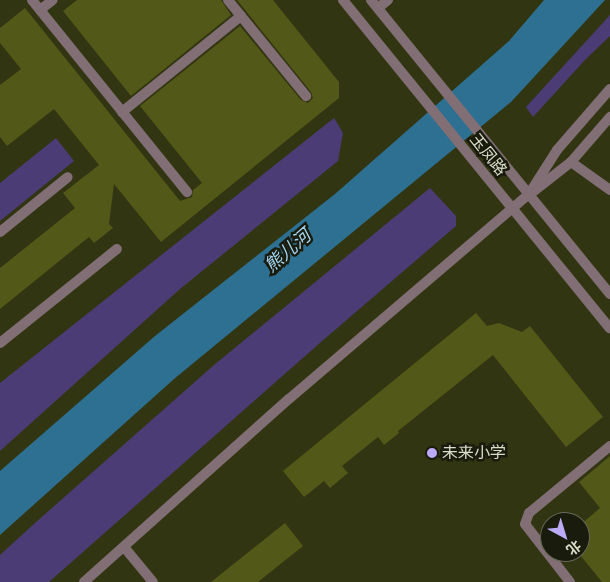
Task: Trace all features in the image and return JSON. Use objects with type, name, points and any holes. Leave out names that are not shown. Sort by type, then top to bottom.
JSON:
[{"type":"street","points":[[32,0],[186,192]]},
{"type":"street","points":[[40,10],[53,0]]},
{"type":"street","points":[[228,0],[306,96]]},
{"type":"street","name":"玉凤路","points":[[343,0],[610,328]]},
{"type":"street","points":[[374,4],[388,0]]},
{"type":"street","name":"玉凤路","points":[[374,4],[610,294]]},
{"type":"street","points":[[122,112],[241,16]]},
{"type":"street","points":[[529,194],[557,150],[610,89]]},
{"type":"street","points":[[84,582],[289,399],[512,208],[571,162],[610,117]]},
{"type":"street","points":[[571,162],[610,190]]},
{"type":"street","points":[[0,232],[68,177]]},
{"type":"street","points":[[0,344],[118,249]]},
{"type":"street","points":[[570,582],[525,524],[529,513],[610,446]]},
{"type":"street","points":[[124,547],[153,582]]},
{"type":"shaded area","points":[[610,15],[610,36],[585,60],[533,117],[526,107]]},
{"type":"shaded area","points":[[334,118],[343,133],[338,161],[180,289],[0,451],[0,383]]},
{"type":"shaded area","points":[[56,138],[74,161],[0,221],[0,183]]},
{"type":"shaded area","points":[[430,188],[456,216],[456,226],[321,342],[49,582],[0,582],[0,555],[214,365]]},
{"type":"water","name":"熊儿河","points":[[544,0],[605,0],[511,102],[174,379],[0,535],[0,471],[155,336],[335,194],[509,41]]},
{"type":"building","points":[[77,0],[221,0],[231,15],[131,96],[63,11]]},
{"type":"building","points":[[237,0],[273,0],[339,82],[339,98],[161,242],[114,184],[109,224],[113,228],[94,243],[89,237],[0,309],[0,268],[75,208],[63,193],[99,165],[54,109],[7,146],[0,137],[0,85],[21,69],[0,43],[0,28],[25,8],[180,201],[192,197],[193,190],[202,183],[140,106],[240,26],[301,100],[308,103],[313,98],[311,92]]},
{"type":"building","points":[[476,313],[487,326],[499,323],[522,332],[530,326],[603,417],[566,447],[493,355],[398,431],[399,433],[384,445],[378,437],[342,466],[348,473],[330,488],[324,481],[304,497],[283,471]]},
{"type":"building","points":[[610,456],[610,582],[602,582],[586,562],[590,562],[590,516],[600,508],[579,482]]},
{"type":"building","points":[[285,523],[303,546],[258,582],[211,582]]},
{"type":"place","name":"未来小学","points":[[432,453]]}]
